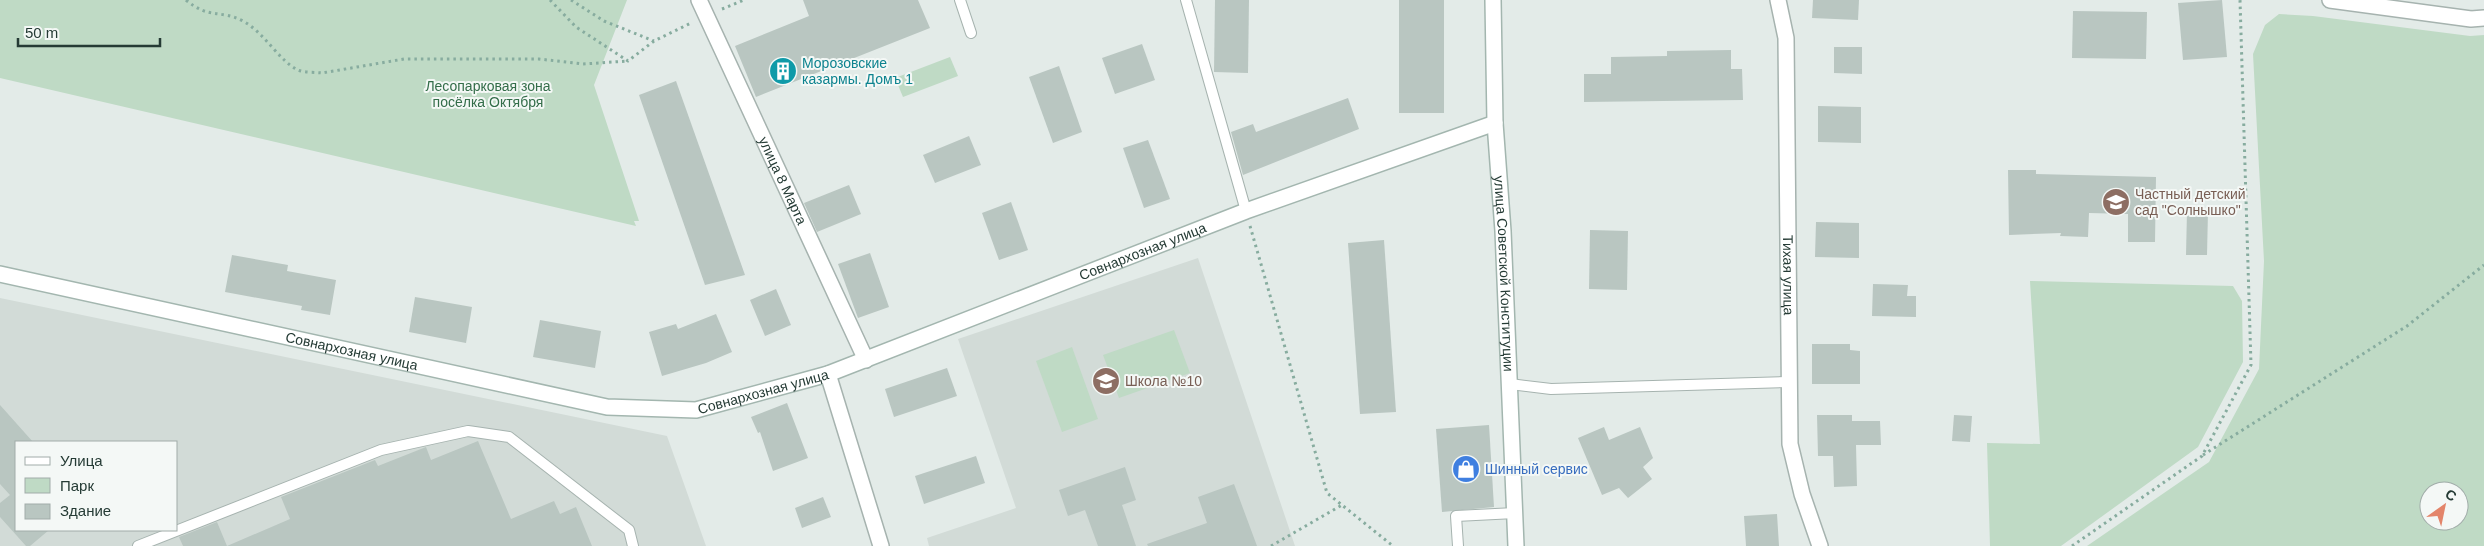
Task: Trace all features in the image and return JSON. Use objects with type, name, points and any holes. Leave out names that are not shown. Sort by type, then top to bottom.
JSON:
[{"type":"street","name":"улица 8 Марта","points":[[699,0],[866,360]]},
{"type":"street","name":"улица Советской Конституции","points":[[1493,0],[1495,123],[1503,231],[1516,546]]},
{"type":"street","name":"Тихая улица","points":[[1778,0],[1786,38],[1790,444],[1802,494],[1820,546]]},
{"type":"street","points":[[2330,0],[2471,19],[2484,18]]},
{"type":"street","name":"Совнархозная улица","points":[[0,274],[607,407],[696,410],[828,374],[1246,211],[1495,123]]},
{"type":"street","points":[[828,374],[881,546]]},
{"type":"lane","points":[[960,0],[972,33]]},
{"type":"lane","points":[[1186,0],[1246,211]]},
{"type":"lane","points":[[1510,384],[1551,389],[1788,382]]},
{"type":"lane","points":[[178,530],[381,450],[468,431],[508,437],[629,530],[633,546]]},
{"type":"lane","points":[[1458,546],[1456,516],[1515,512]]},
{"type":"lane","points":[[138,546],[176,531]]},
{"type":"path","points":[[186,0],[199,11],[210,14],[230,15],[244,22],[260,32],[298,70],[322,73],[404,58],[539,59],[583,64],[628,61],[654,41],[706,15],[744,0]]},
{"type":"path","points":[[550,0],[576,27],[628,61]]},
{"type":"path","points":[[571,0],[604,21],[654,41]]},
{"type":"path","points":[[2202,456],[2251,365],[2240,0]]},
{"type":"path","points":[[1246,211],[1327,493],[1393,546]]},
{"type":"path","points":[[2072,546],[2202,456],[2407,326],[2484,265]]},
{"type":"path","points":[[1270,546],[1342,505]]},
{"type":"shaded area","name":"Школа №10","points":[[1198,258],[1295,546],[929,546],[927,538],[1016,508],[958,339]]},
{"type":"shaded area","points":[[0,298],[667,436],[706,546],[0,546]]},
{"type":"green space","name":"Лесопарковая зона посёлка Октября","points":[[0,0],[627,0],[594,85],[639,221],[634,221],[636,226],[0,78]]},
{"type":"green space","points":[[2279,14],[2313,16],[2470,36],[2484,35],[2484,546],[2087,546],[2209,462],[2259,369],[2264,261],[2253,54],[2265,25]]},
{"type":"green space","points":[[950,57],[958,76],[903,97],[895,78]]},
{"type":"green space","points":[[2030,281],[2233,286],[2242,301],[2243,362],[2198,447],[2061,546],[1990,546],[1987,443],[2040,444]]},
{"type":"green space","points":[[1174,330],[1190,373],[1119,398],[1103,355]]},
{"type":"green space","points":[[1072,347],[1098,419],[1062,432],[1036,361]]},
{"type":"building","name":"Морозовские казармы. Домъ 1","points":[[803,0],[918,0],[930,28],[756,97],[735,46],[809,16]]},
{"type":"building","points":[[1215,0],[1249,0],[1248,73],[1214,72]]},
{"type":"building","points":[[1399,0],[1444,0],[1444,113],[1399,113]]},
{"type":"building","points":[[1813,0],[1859,0],[1858,20],[1812,18]]},
{"type":"building","points":[[2222,0],[2227,57],[2183,60],[2178,3]]},
{"type":"building","points":[[2073,11],[2147,12],[2146,59],[2072,58]]},
{"type":"building","points":[[1142,44],[1155,80],[1115,94],[1102,58]]},
{"type":"building","points":[[1834,47],[1862,47],[1862,74],[1834,73]]},
{"type":"building","points":[[1731,50],[1731,69],[1742,69],[1743,100],[1584,102],[1584,74],[1611,74],[1611,57],[1667,56],[1667,51]]},
{"type":"building","points":[[1059,66],[1082,132],[1053,143],[1029,77]]},
{"type":"building","points":[[676,81],[745,275],[705,285],[639,95]]},
{"type":"building","points":[[1348,98],[1359,129],[1243,175],[1231,132],[1253,124],[1256,132]]},
{"type":"building","points":[[1818,106],[1861,107],[1861,143],[1818,142]]},
{"type":"building","points":[[969,136],[981,165],[935,183],[923,155]]},
{"type":"building","points":[[1148,140],[1170,199],[1144,208],[1123,148]]},
{"type":"building","name":"Частный детский сад \"Солнышко\"","points":[[2008,170],[2036,170],[2036,174],[2156,177],[2155,242],[2128,242],[2128,214],[2089,213],[2088,237],[2060,236],[2061,233],[2009,235]]},
{"type":"building","points":[[849,185],[861,214],[817,232],[804,203]]},
{"type":"building","points":[[1011,202],[1028,250],[999,260],[982,213]]},
{"type":"building","points":[[2187,211],[2208,211],[2207,255],[2186,255]]},
{"type":"building","points":[[1816,222],[1859,223],[1859,258],[1815,257]]},
{"type":"building","points":[[1590,230],[1628,231],[1627,290],[1589,289]]},
{"type":"building","points":[[1384,240],[1396,412],[1360,414],[1348,243]]},
{"type":"building","points":[[870,253],[889,307],[858,318],[838,264]]},
{"type":"building","points":[[232,255],[288,265],[287,271],[336,280],[330,315],[301,310],[302,306],[225,292]]},
{"type":"building","points":[[1873,284],[1908,285],[1907,296],[1916,296],[1916,317],[1872,316]]},
{"type":"building","points":[[776,289],[791,325],[765,336],[750,300]]},
{"type":"building","points":[[415,297],[472,307],[466,343],[409,332]]},
{"type":"building","points":[[716,314],[732,352],[706,363],[662,376],[649,332],[676,324],[678,329]]},
{"type":"building","points":[[540,320],[601,331],[595,368],[533,357]]},
{"type":"building","points":[[1812,344],[1850,344],[1850,350],[1860,351],[1860,384],[1812,384]]},
{"type":"building","points":[[947,368],[957,396],[894,417],[885,389]]},
{"type":"building","points":[[787,403],[808,458],[773,471],[760,432],[758,433],[751,417]]},
{"type":"building","points":[[0,405],[32,441],[15,441],[15,531],[48,531],[30,546],[26,546],[0,517],[0,503],[10,495],[0,484]]},
{"type":"building","points":[[1817,415],[1852,415],[1852,421],[1880,421],[1881,445],[1856,445],[1857,486],[1834,487],[1833,456],[1818,456]]},
{"type":"building","points":[[1954,415],[1972,416],[1970,442],[1952,441]]},
{"type":"building","name":"Шинный сервис","points":[[1489,425],[1494,507],[1442,512],[1436,429]]},
{"type":"building","points":[[1604,427],[1609,440],[1640,427],[1653,458],[1643,467],[1652,479],[1628,498],[1619,488],[1602,495],[1578,438]]},
{"type":"building","points":[[478,441],[511,519],[554,501],[560,514],[576,507],[592,546],[227,546],[290,519],[281,497],[375,460],[378,466],[426,447],[431,460]]},
{"type":"building","points":[[976,456],[985,483],[924,504],[915,476]]},
{"type":"building","points":[[1125,467],[1136,500],[1122,505],[1136,546],[1098,546],[1085,510],[1068,516],[1059,490]]},
{"type":"building","points":[[1234,484],[1257,546],[1148,546],[1147,544],[1207,523],[1198,497]]},
{"type":"building","points":[[823,497],[831,517],[802,528],[795,508]]},
{"type":"building","points":[[1777,514],[1779,546],[1746,546],[1744,516]]},
{"type":"building","points":[[217,522],[227,546],[183,546],[179,537]]},
{"type":"place","name":"Морозовские казармы. Домъ 1","points":[[783,71]]},
{"type":"place","name":"Частный детский сад \"Солнышко\"","points":[[2116,202]]},
{"type":"place","name":"Школа №10","points":[[1106,381]]},
{"type":"place","name":"Шинный сервис","points":[[1466,469]]}]
